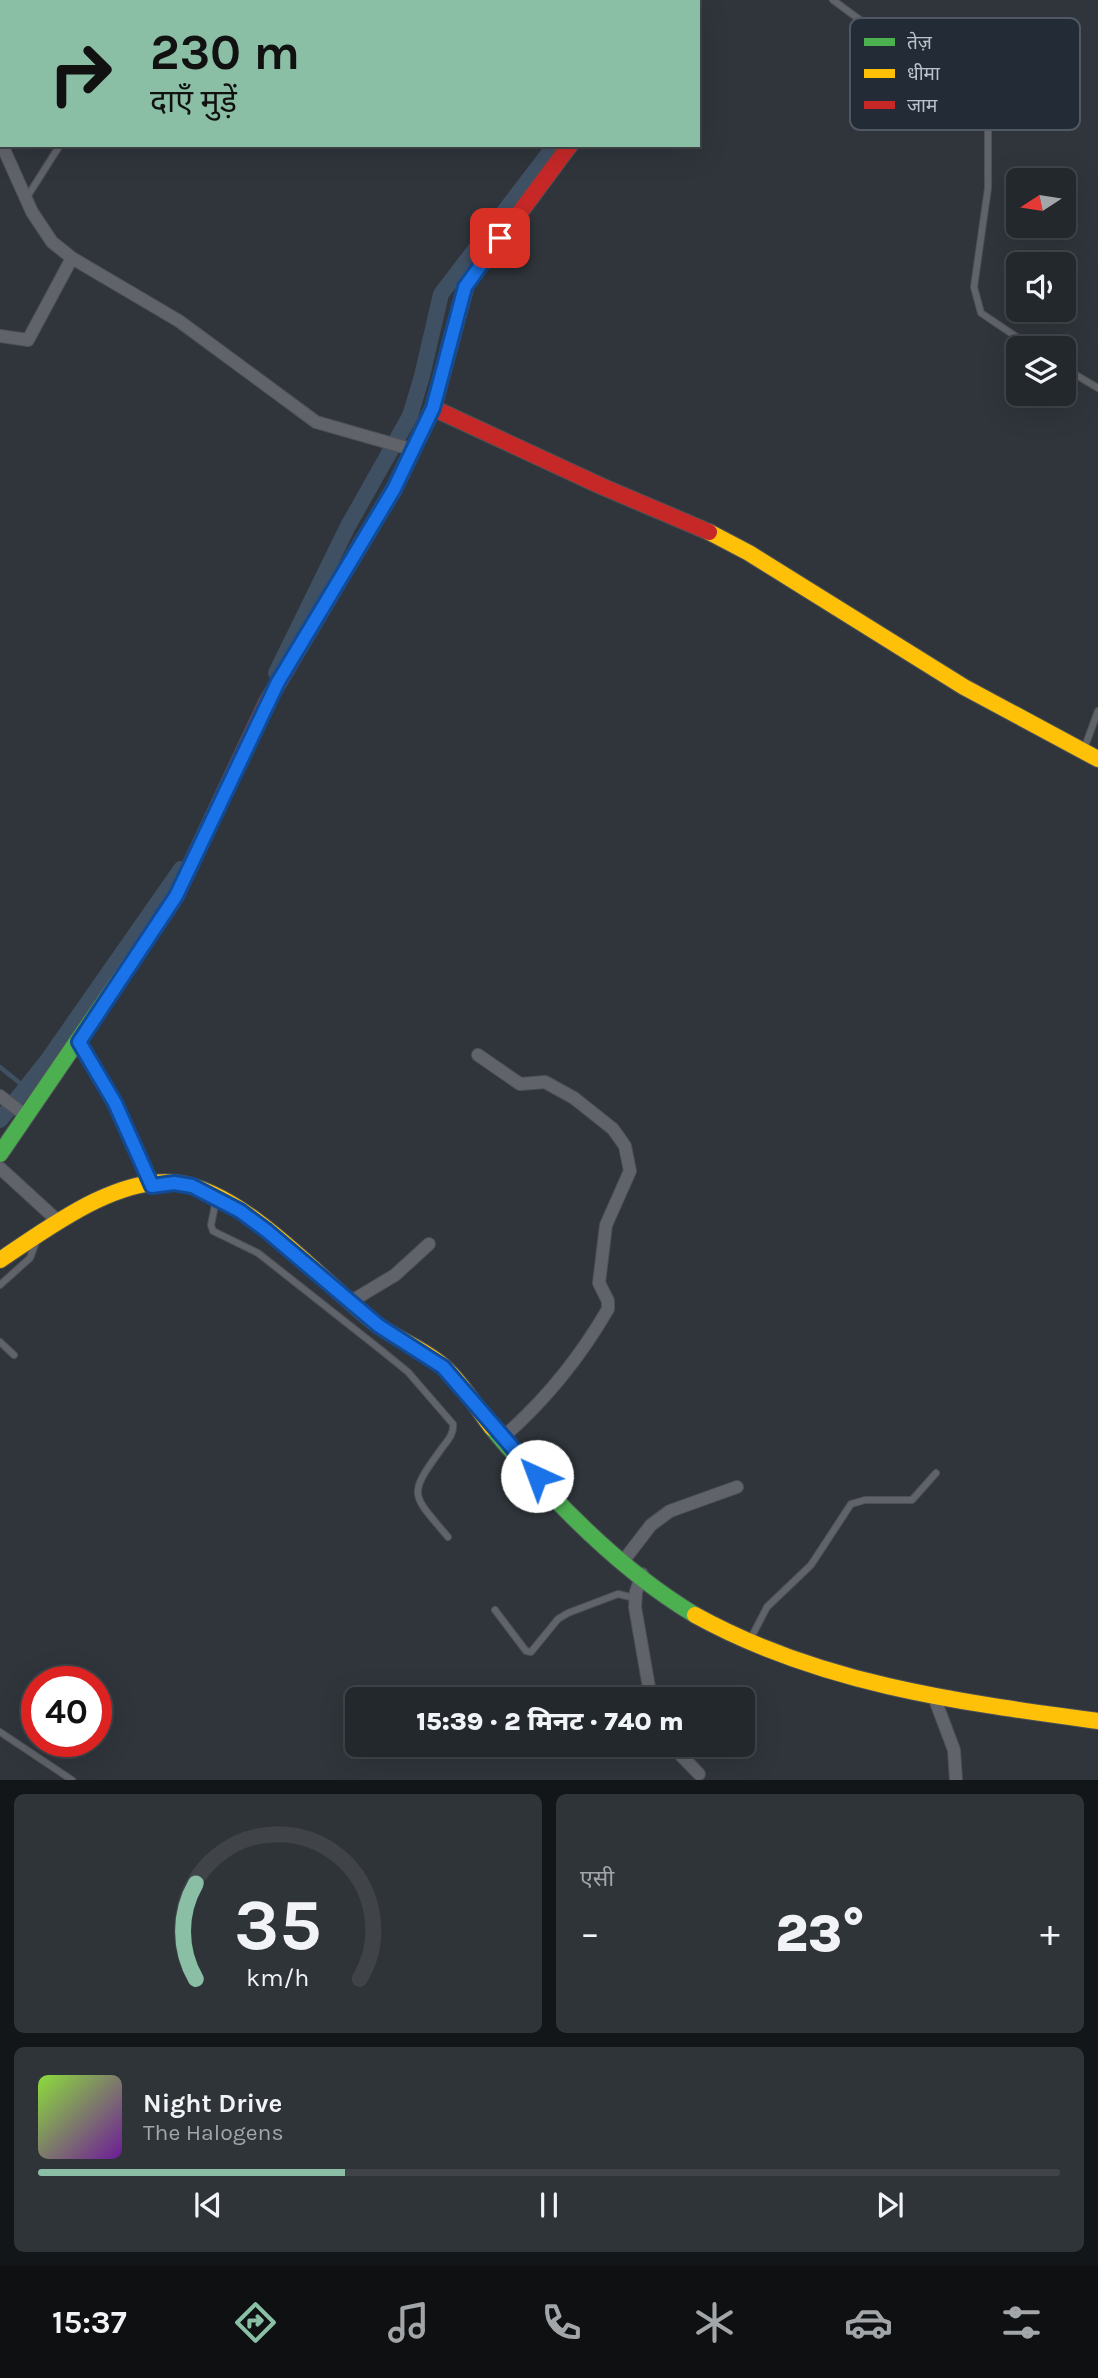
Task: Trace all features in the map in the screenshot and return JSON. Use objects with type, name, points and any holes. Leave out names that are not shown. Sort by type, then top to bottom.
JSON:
[{"type":"street","points":[[3,147],[26,198],[52,242],[72,258],[179,321],[304,415],[327,426],[403,445]]},
{"type":"street","points":[[0,1154],[22,1113],[79,1042],[176,896],[267,702],[382,511],[403,445],[433,408],[465,287],[569,147]]},
{"type":"street","points":[[0,336],[28,341],[72,258]]},
{"type":"street","points":[[433,408],[601,486],[689,521],[749,553],[964,687],[1091,755]]},
{"type":"street","points":[[79,1042],[115,1103],[152,1186]]},
{"type":"street","points":[[478,1055],[520,1084],[545,1082],[586,1105],[621,1138],[629,1155],[630,1165],[629,1177],[606,1225],[599,1283],[608,1301],[608,1309],[561,1380],[542,1402],[502,1438]]},
{"type":"street","points":[[4,1100],[22,1113]]},
{"type":"street","points":[[0,1168],[59,1222]]},
{"type":"street","points":[[0,1260],[59,1222],[123,1191],[184,1184],[216,1198],[267,1231],[379,1326],[443,1367],[502,1438],[566,1507],[624,1560],[689,1611],[718,1629],[806,1665],[934,1697],[1098,1721]]},
{"type":"street","points":[[350,1302],[394,1275],[429,1244]]},
{"type":"street","points":[[624,1560],[651,1525],[670,1511],[737,1487]]},
{"type":"street","points":[[642,1574],[635,1598],[639,1642],[648,1687]]},
{"type":"street","points":[[934,1697],[954,1750],[957,1780]]},
{"type":"street","points":[[683,1757],[699,1774]]},
{"type":"lane","points":[[833,0],[857,18]]},
{"type":"lane","points":[[988,130],[988,188],[974,283],[977,306],[981,313],[1015,336]]},
{"type":"lane","points":[[26,198],[59,147]]},
{"type":"lane","points":[[1076,375],[1098,388]]},
{"type":"lane","points":[[1091,755],[1098,711]]},
{"type":"lane","points":[[216,1198],[211,1225],[213,1231],[258,1253],[381,1350],[408,1372],[453,1424],[452,1435],[418,1481],[416,1492],[420,1504],[448,1537]]},
{"type":"lane","points":[[0,1285],[30,1258],[38,1235]]},
{"type":"lane","points":[[0,1342],[14,1355]]},
{"type":"lane","points":[[749,1642],[768,1607],[811,1564],[849,1506],[865,1500],[912,1500],[936,1473]]},
{"type":"lane","points":[[495,1610],[526,1651],[531,1652],[553,1625],[568,1613],[618,1594],[635,1598]]},
{"type":"lane","points":[[0,1732],[72,1780]]},
{"type":"waterway","points":[[276,673],[348,526],[410,416],[441,294],[553,147]]},
{"type":"waterway","points":[[0,1120],[47,1061],[181,869]]},
{"type":"waterway","points":[[0,1067],[26,1088]]},
{"type":"traffic: fast","points":[[346,569],[394,489],[433,408],[466,285]]},
{"type":"traffic: fast","points":[[0,1154],[162,917]]},
{"type":"traffic: fast","points":[[492,1428],[537,1480],[612,1554],[695,1615]]},
{"type":"traffic: slow","points":[[709,532],[749,553],[964,687],[1098,759]]},
{"type":"traffic: slow","points":[[0,1260],[84,1207],[131,1187],[177,1183],[203,1190],[256,1220],[375,1323],[442,1365],[492,1428]]},
{"type":"traffic: slow","points":[[695,1615],[742,1639],[841,1674],[942,1697],[1098,1721]]},
{"type":"traffic: jam","points":[[466,285],[569,147]]},
{"type":"traffic: jam","points":[[433,408],[601,486],[709,532]]},
{"type":"traffic: jam","points":[[162,917],[176,896],[267,702],[346,569]]},
{"type":"route","points":[[500,238],[465,287],[433,408],[394,489],[267,702],[176,896],[79,1042],[115,1103],[152,1186],[174,1183],[192,1186],[240,1211],[267,1231],[379,1326],[443,1367],[537,1476]]}]
